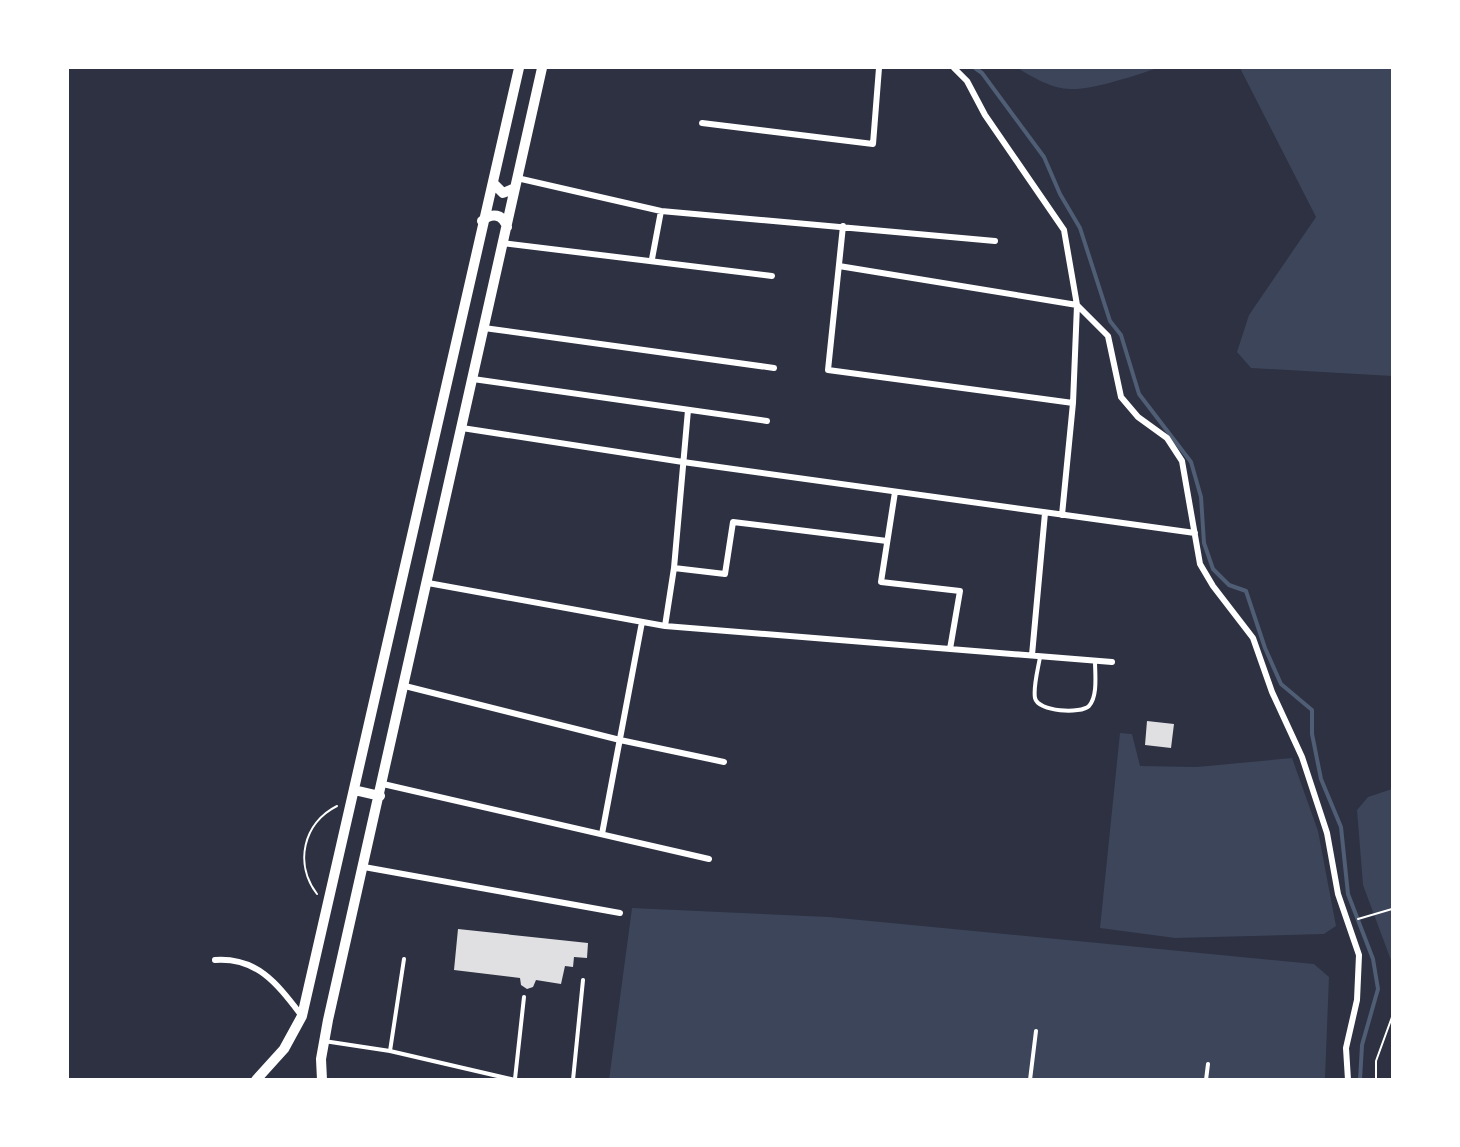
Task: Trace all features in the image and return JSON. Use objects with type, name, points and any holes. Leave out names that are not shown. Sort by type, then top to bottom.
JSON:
[{"type":"main road","points":[[256,1080],[284,1049],[302,1016],[482,221],[519,68]]},
{"type":"main road","points":[[322,1080],[324,1041],[542,68]]},
{"type":"main road","points":[[492,183],[503,193],[516,183]]},
{"type":"main road","points":[[482,221],[497,215],[507,227]]},
{"type":"main road","points":[[353,795],[380,796]]},
{"type":"street","points":[[702,123],[873,144],[879,68]]},
{"type":"street","points":[[954,68],[967,81],[985,115],[1064,230],[1077,305],[1073,403],[1062,515]]},
{"type":"street","points":[[516,183],[661,211],[995,241]]},
{"type":"street","points":[[652,259],[661,211]]},
{"type":"street","points":[[843,226],[828,370],[1073,403]]},
{"type":"street","points":[[502,243],[652,259],[772,276]]},
{"type":"street","points":[[839,266],[1077,305],[1108,336],[1121,397],[1138,417],[1167,438],[1182,461],[1200,564],[1213,586],[1253,638],[1272,692],[1302,757],[1327,833],[1338,894],[1359,955],[1357,1000],[1346,1048],[1348,1080]]},
{"type":"street","points":[[484,328],[774,368]]},
{"type":"street","points":[[473,378],[767,421]]},
{"type":"street","points":[[665,626],[674,568],[688,410]]},
{"type":"street","points":[[462,428],[683,462],[1195,534]]},
{"type":"street","points":[[895,492],[881,582],[960,591],[950,648]]},
{"type":"street","points":[[1032,655],[1045,513]]},
{"type":"street","points":[[674,568],[725,574],[733,522],[887,541]]},
{"type":"street","points":[[428,583],[665,626],[1112,662]]},
{"type":"street","points":[[602,834],[642,622]]},
{"type":"street","points":[[405,686],[620,740],[723,762]]},
{"type":"street","points":[[383,784],[710,859]]},
{"type":"street","points":[[364,867],[620,913]]},
{"type":"street","points":[[215,960],[235,960],[263,972],[302,1016]]},
{"type":"lane","points":[[1040,656],[1035,697],[1038,705],[1047,709],[1083,710],[1089,706],[1094,698],[1095,661]]},
{"type":"lane","points":[[390,1051],[404,959]]},
{"type":"lane","points":[[573,1080],[583,980]]},
{"type":"lane","points":[[324,1041],[390,1051],[515,1079],[524,997]]},
{"type":"lane","points":[[1030,1080],[1036,1031]]},
{"type":"lane","points":[[1206,1080],[1208,1064]]},
{"type":"path","points":[[328,904],[316,893],[306,875],[305,845],[319,818],[353,795]]},
{"type":"path","points":[[1349,921],[1392,909]]},
{"type":"path","points":[[1376,1080],[1376,1061],[1392,1017]]},
{"type":"shaded area","points":[[1018,68],[1158,68],[1103,85],[1070,89],[1050,85]]},
{"type":"shaded area","points":[[1240,68],[1392,68],[1392,376],[1251,368],[1237,352],[1249,315],[1316,217]]},
{"type":"shaded area","points":[[1120,733],[1132,734],[1140,766],[1197,767],[1292,758],[1318,831],[1336,926],[1324,934],[1175,938],[1100,928]]},
{"type":"shaded area","points":[[1392,789],[1392,963],[1363,885],[1357,810],[1368,797]]},
{"type":"shaded area","points":[[632,908],[829,917],[1314,964],[1329,977],[1325,1079],[609,1080]]},
{"type":"building","points":[[1147,721],[1174,724],[1171,748],[1145,745]]},
{"type":"building","points":[[458,929],[588,943],[587,958],[574,957],[573,967],[565,966],[561,984],[536,980],[533,987],[527,989],[521,985],[520,978],[454,970]]},
{"type":"waterway","points":[[975,68],[982,73],[1044,157],[1060,194],[1080,228],[1110,321],[1121,335],[1139,394],[1191,462],[1201,497],[1204,543],[1213,569],[1229,585],[1246,591],[1265,648],[1281,684],[1312,710],[1312,734],[1321,779],[1341,827],[1348,894],[1373,959],[1378,989],[1362,1045],[1360,1080]]}]
